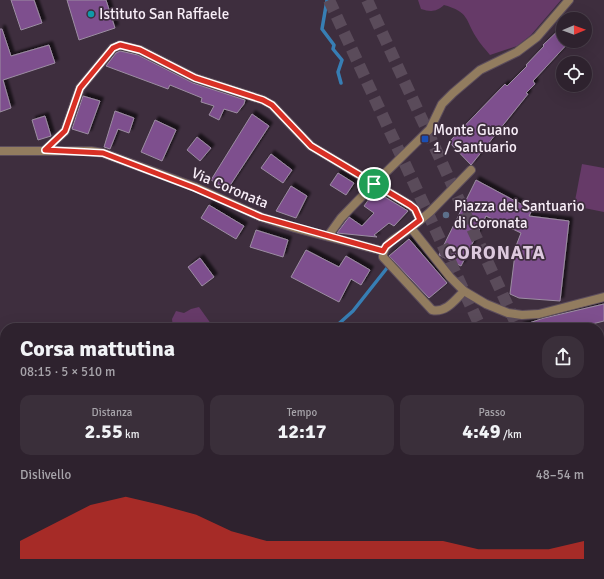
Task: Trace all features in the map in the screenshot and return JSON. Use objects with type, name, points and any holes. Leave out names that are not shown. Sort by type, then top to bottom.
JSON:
[{"type":"street","points":[[328,236],[341,218],[430,129],[442,104],[460,86],[480,70],[517,52],[536,37],[569,0]]},
{"type":"street","points":[[45,150],[65,131],[80,88],[113,48],[120,45],[140,50],[195,78],[263,100],[272,105],[311,146],[410,205],[415,209],[420,220]]},
{"type":"street","name":"Via Coronata","points":[[0,151],[45,150],[103,153],[195,188],[261,217],[383,251]]},
{"type":"street","points":[[464,291],[444,310],[438,312],[432,310],[383,258],[383,251],[386,246],[420,220],[471,170]]},
{"type":"street","points":[[411,228],[450,277],[464,291],[486,304],[508,313],[522,315],[546,312],[576,303],[604,297]]},
{"type":"shaded area","points":[[418,0],[561,0],[531,35],[517,46],[490,55],[472,31],[468,21],[462,13],[444,5],[433,11],[421,9]]},
{"type":"shaded area","points":[[582,164],[604,168],[604,212],[574,206]]},
{"type":"shaded area","points":[[199,307],[210,323],[172,323],[172,319],[176,311],[184,313]]},
{"type":"building","points":[[11,0],[34,0],[42,23],[21,30]]},
{"type":"building","name":"Istituto San Raffaele","points":[[67,0],[106,0],[115,28],[79,40]]},
{"type":"building","points":[[0,29],[2,29],[11,56],[49,45],[55,63],[3,80],[11,108],[0,112]]},
{"type":"building","points":[[556,33],[556,48],[564,48],[533,81],[535,84],[526,93],[528,94],[471,165],[449,142],[505,84],[507,86],[527,66],[526,65],[544,46],[543,45]]},
{"type":"building","points":[[120,51],[138,55],[193,83],[245,100],[244,104],[237,113],[224,109],[219,120],[209,115],[214,106],[201,102],[202,98],[170,85],[168,89],[106,66],[116,53]]},
{"type":"building","points":[[83,96],[100,101],[88,134],[72,129]]},
{"type":"building","points":[[115,111],[134,118],[129,133],[118,129],[110,149],[104,147]]},
{"type":"building","points":[[252,114],[269,126],[227,190],[211,180]]},
{"type":"building","points":[[45,116],[51,136],[38,140],[32,120]]},
{"type":"building","points":[[155,120],[176,130],[162,161],[141,152]]},
{"type":"building","points":[[197,137],[211,148],[200,161],[187,150]]},
{"type":"building","points":[[271,154],[292,170],[283,183],[261,168]]},
{"type":"building","points":[[338,173],[354,183],[346,195],[330,185]]},
{"type":"building","points":[[476,180],[532,210],[529,216],[569,221],[560,301],[519,298],[510,294],[516,246],[521,233],[486,216],[461,266],[439,255]]},
{"type":"building","points":[[291,186],[307,196],[296,218],[276,211]]},
{"type":"building","points":[[375,191],[408,211],[394,226],[389,223],[374,235],[377,237],[337,233],[349,217],[362,226],[374,213],[364,206]]},
{"type":"building","points":[[209,205],[244,226],[236,239],[201,218]]},
{"type":"building","points":[[256,230],[288,240],[283,257],[250,247]]},
{"type":"building","points":[[409,239],[447,283],[429,298],[389,256]]},
{"type":"building","points":[[306,250],[339,267],[346,256],[370,270],[361,285],[351,279],[339,302],[291,277]]},
{"type":"building","points":[[200,258],[214,277],[202,286],[188,267]]},
{"type":"building","points":[[604,304],[604,321],[596,323],[529,323]]},
{"type":"waterway","points":[[327,0],[322,29],[334,45],[333,49],[342,60],[338,72],[341,83]]},
{"type":"waterway","points":[[340,323],[353,311],[387,268]]},
{"type":"tunnel","points":[[329,0],[479,323]]},
{"type":"tunnel","points":[[367,0],[516,323]]},
{"type":"place","name":"Istituto San Raffaele","points":[[91,14]]},
{"type":"place","name":"Monte Guano 1 / Santuario","points":[[425,139]]},
{"type":"place","name":"Piazza del Santuario di Coronata","points":[[446,215]]},
{"type":"district","name":"CORONATA","points":[[495,253]]},
{"type":"route","points":[[120,45],[140,50],[195,78],[263,100],[272,105],[311,146],[374,184],[410,205],[415,209],[420,220],[386,246],[383,251],[295,228],[261,217],[195,188],[103,153],[91,151],[45,150],[65,131],[80,88],[113,48],[120,45]]}]
